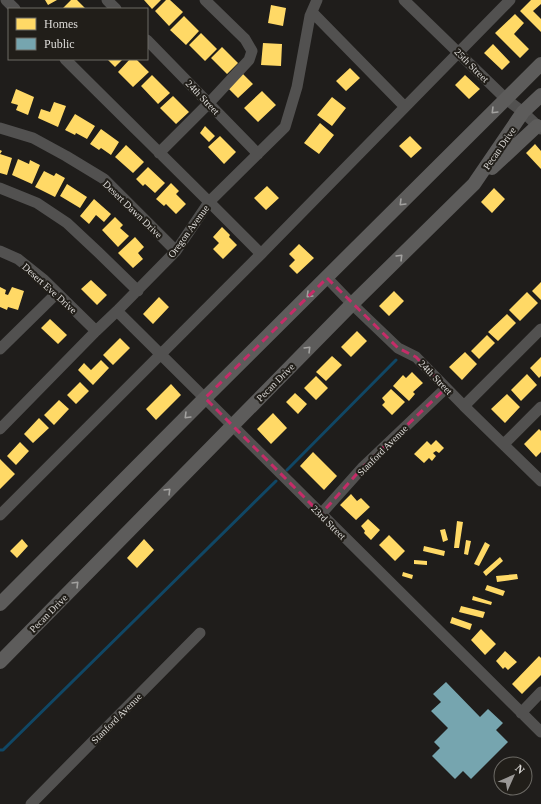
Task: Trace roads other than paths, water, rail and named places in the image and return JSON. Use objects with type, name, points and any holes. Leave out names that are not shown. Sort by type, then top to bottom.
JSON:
[{"type":"main road","points":[[0,604],[541,64]]},
{"type":"main road","name":"Pecan Drive","points":[[0,662],[352,304],[474,184],[523,112],[541,95]]},
{"type":"main road","points":[[474,184],[539,128]]},
{"type":"street","points":[[6,0],[14,8]]},
{"type":"street","points":[[108,0],[115,8]]},
{"type":"street","name":"Oregon Avenue","points":[[0,429],[176,251],[210,202],[285,127],[297,88],[310,16],[317,0]]},
{"type":"street","points":[[0,515],[261,254],[510,0]]},
{"type":"street","points":[[159,153],[249,60],[252,51],[245,39],[206,1]]},
{"type":"street","name":"25th Street","points":[[407,1],[506,99],[523,112],[539,128]]},
{"type":"street","points":[[312,12],[405,107]]},
{"type":"street","name":"24th Street","points":[[148,41],[258,154]]},
{"type":"street","points":[[66,60],[261,254]]},
{"type":"street","name":"Desert Dawn Drive","points":[[0,128],[33,138],[66,156],[104,180],[176,251]]},
{"type":"street","points":[[0,188],[37,203],[67,223],[138,291]]},
{"type":"street","name":"Desert Eve Drive","points":[[0,251],[18,259],[43,279],[96,331]]},
{"type":"street","name":"24th Street","points":[[327,278],[398,348],[416,357],[541,481]]},
{"type":"street","points":[[0,349],[57,293]]},
{"type":"street","name":"23rd Street","points":[[117,311],[541,732]]},
{"type":"street","points":[[464,406],[541,329]]},
{"type":"street","name":"Stanford Avenue","points":[[321,514],[363,468],[446,388]]},
{"type":"street","points":[[504,444],[541,407]]},
{"type":"street","name":"Stanford Avenue","points":[[31,804],[200,633]]},
{"type":"street","points":[[521,712],[541,692]]},
{"type":"waterway","points":[[287,470],[396,360]]},
{"type":"waterway","points":[[0,750],[3,750],[276,481]]}]
